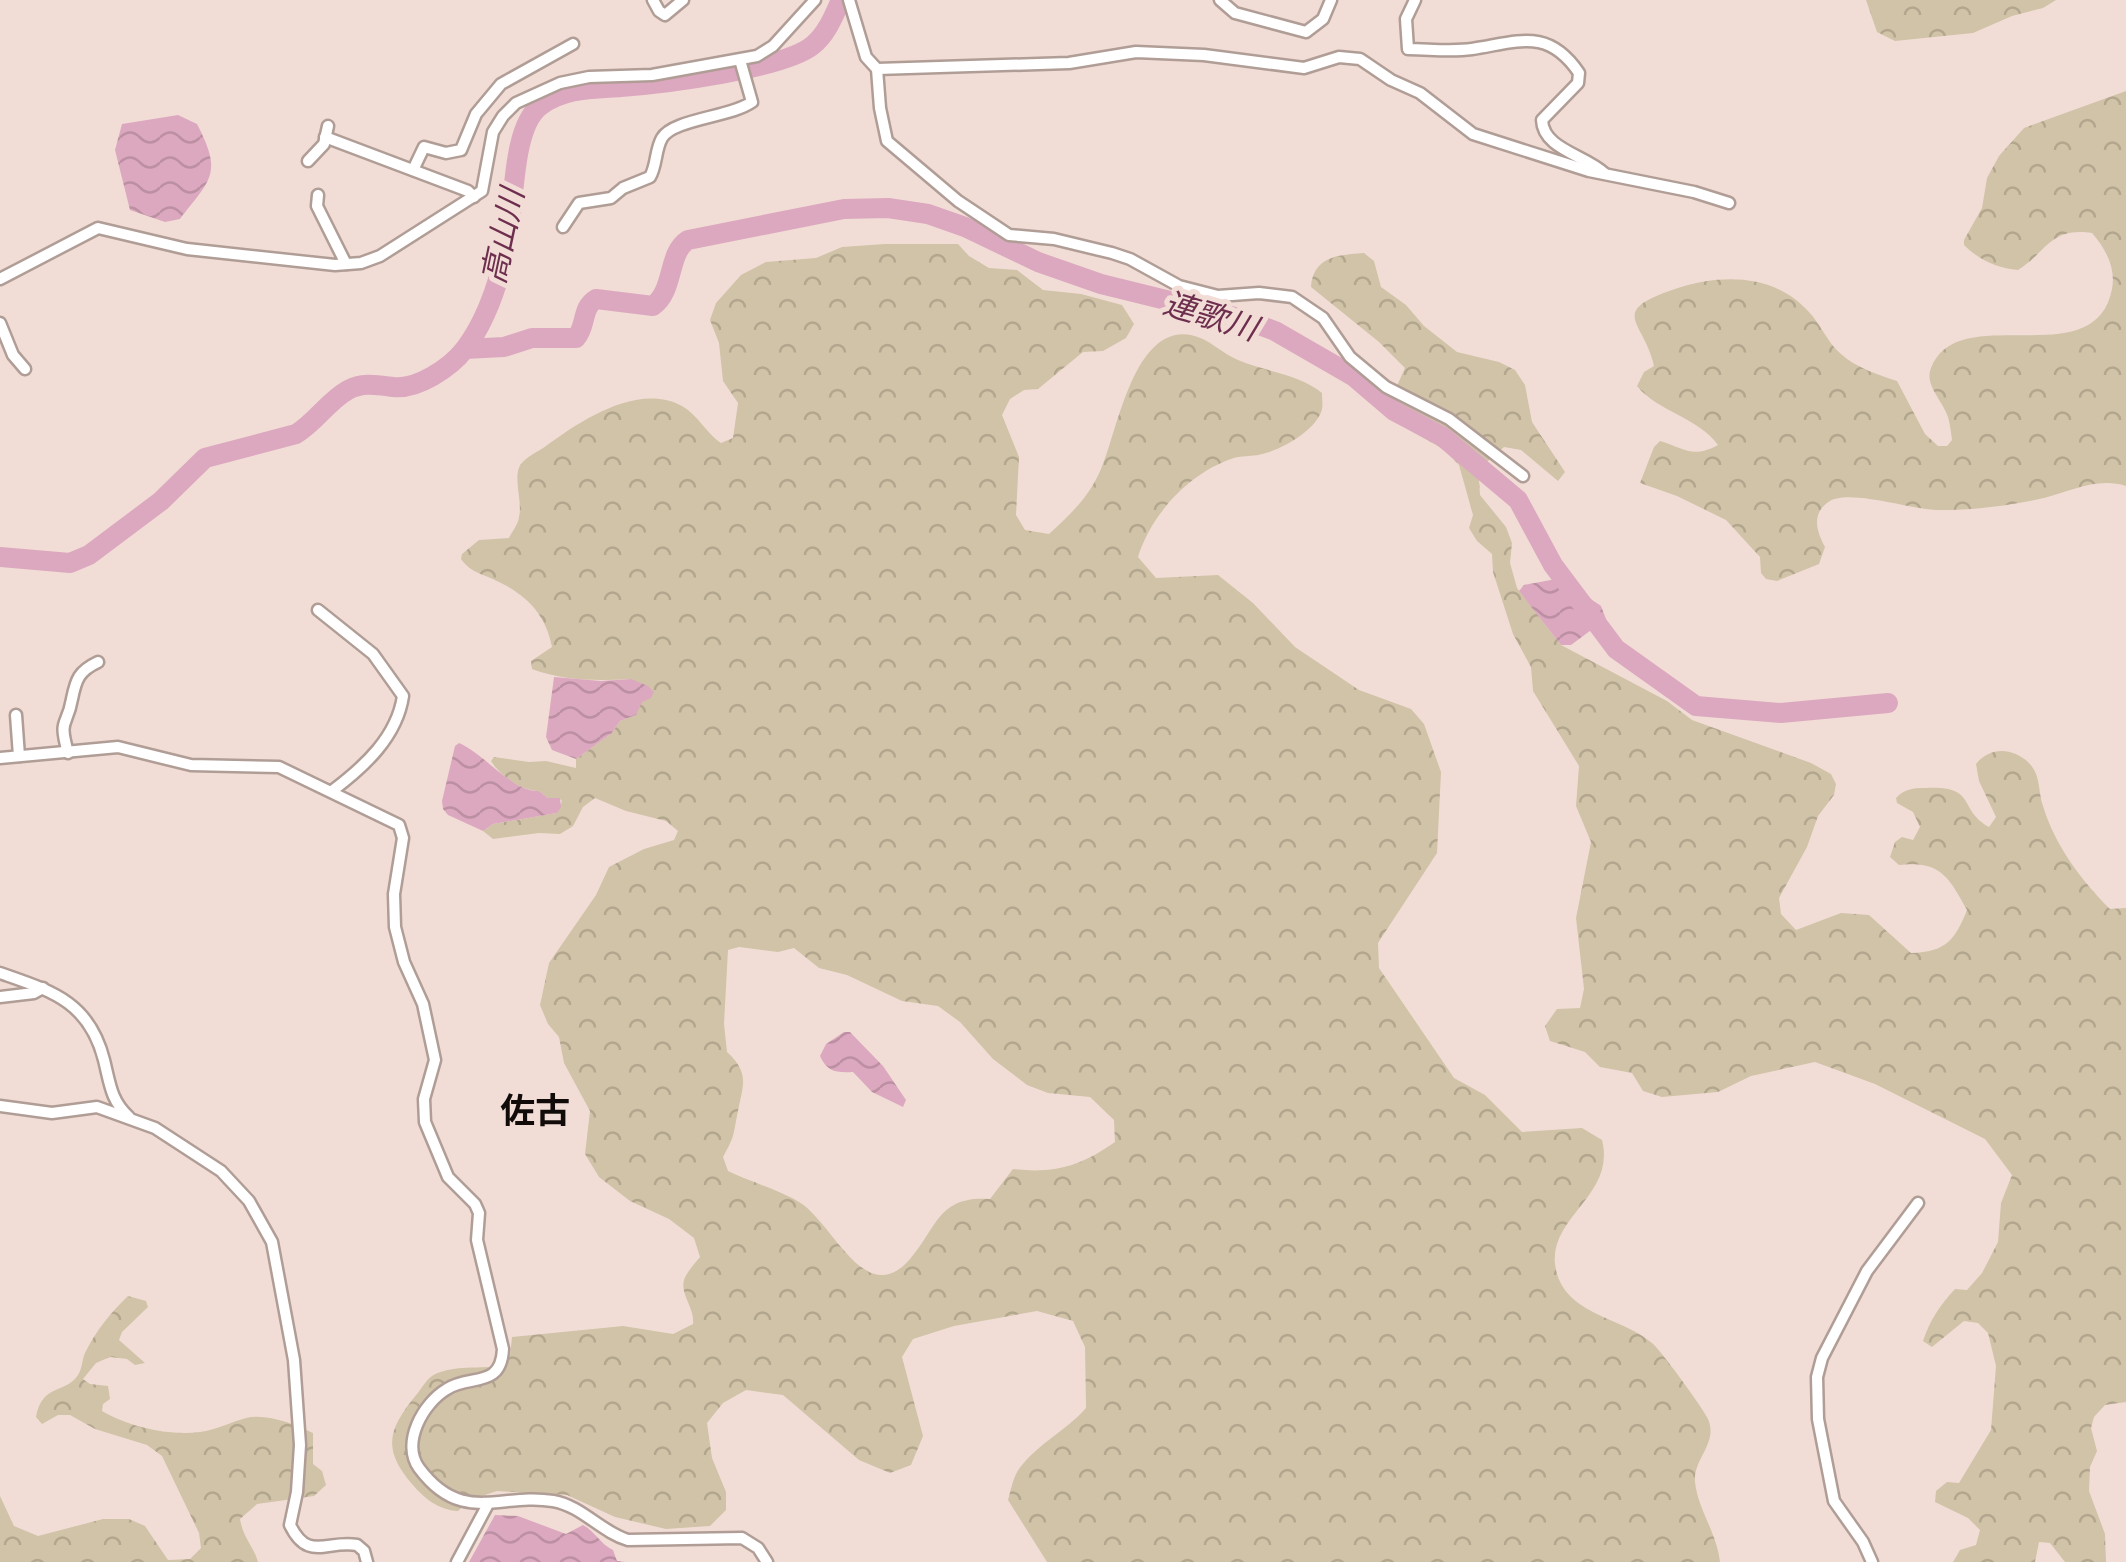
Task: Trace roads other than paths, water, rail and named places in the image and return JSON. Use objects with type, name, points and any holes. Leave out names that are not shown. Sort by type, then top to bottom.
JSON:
[{"type":"street","points":[[653,0],[665,15],[684,0]]},
{"type":"street","points":[[0,279],[98,228],[187,249],[346,264],[380,256],[482,191],[493,132],[516,103],[540,90],[590,77],[742,67],[773,46],[815,0]]},
{"type":"street","points":[[849,0],[866,57],[877,69],[887,141],[958,201],[1010,234],[1054,239],[1130,258],[1179,286],[1203,293],[1292,297],[1323,318],[1350,358],[1386,388],[1449,419],[1523,476]]},
{"type":"street","points":[[1220,0],[1235,13],[1306,32],[1323,19],[1330,0]]},
{"type":"street","points":[[1415,0],[1406,18],[1408,50],[1457,50],[1532,40],[1550,44],[1571,61],[1579,73],[1578,83],[1542,120],[1542,132],[1548,140],[1590,160],[1604,174]]},
{"type":"street","points":[[413,170],[424,147],[446,153],[461,150],[476,114],[501,84],[573,44]]},
{"type":"street","points":[[877,69],[1070,63],[1136,52],[1204,55],[1304,68],[1339,57],[1360,59],[1391,80],[1420,92],[1472,134],[1604,174],[1694,192],[1728,204]]},
{"type":"street","points":[[563,228],[579,203],[611,198],[626,186],[650,177],[660,141],[670,130],[748,105],[753,98],[742,67]]},
{"type":"street","points":[[308,162],[324,144],[327,131],[468,191],[474,198]]},
{"type":"street","points":[[318,194],[318,206],[346,264]]},
{"type":"street","points":[[0,323],[12,355],[25,369]]},
{"type":"street","points":[[318,610],[373,654],[403,696],[394,730],[386,741],[332,791]]},
{"type":"street","points":[[68,754],[62,723],[71,706],[73,688],[83,669],[98,662]]},
{"type":"street","points":[[16,716],[19,756]]},
{"type":"street","points":[[0,758],[118,747],[191,765],[279,767],[390,820],[403,832],[394,894],[395,927],[433,1044],[434,1060],[424,1100],[425,1122],[448,1177],[479,1213],[477,1240],[503,1349],[496,1371],[485,1379],[444,1390],[432,1402],[414,1432],[414,1460],[448,1494],[487,1506],[526,1500],[553,1501],[568,1505],[611,1535],[628,1540],[742,1538],[758,1548],[767,1562]]},
{"type":"street","points":[[0,974],[67,1000],[94,1034],[115,1102],[133,1120]]},
{"type":"street","points":[[0,997],[34,993],[43,988]]},
{"type":"street","points":[[0,1106],[52,1113],[97,1107],[155,1128],[220,1171],[250,1201],[272,1242],[294,1360],[300,1446],[290,1525],[303,1545],[313,1550],[357,1546],[364,1551],[367,1562]]},
{"type":"street","points":[[1872,1562],[1864,1542],[1834,1501],[1818,1419],[1818,1378],[1822,1358],[1867,1272],[1918,1203]]},
{"type":"street","points":[[456,1562],[487,1506]]},
{"type":"water","points":[[178,115],[197,124],[210,154],[210,175],[180,219],[165,222],[130,210],[115,150],[122,124]]},
{"type":"water","points":[[1556,579],[1601,606],[1606,619],[1571,645],[1561,645],[1519,591],[1524,585]]},
{"type":"water","points":[[554,677],[631,679],[654,692],[642,702],[636,715],[620,721],[612,733],[576,759],[552,750],[546,737]]},
{"type":"water","points":[[459,743],[519,785],[548,798],[560,798],[557,813],[493,824],[483,831],[448,815],[442,801]]},
{"type":"water","points":[[850,1032],[883,1066],[906,1100],[903,1107],[872,1092],[853,1072],[837,1072],[826,1065],[820,1056],[826,1044]]},
{"type":"water","points":[[495,1515],[518,1516],[566,1534],[583,1525],[613,1550],[617,1561],[626,1562],[469,1562]]},
{"type":"waterway","name":"高山川","points":[[0,557],[70,563],[89,555],[161,501],[205,458],[296,434],[354,387],[402,387],[442,370],[465,349],[492,298],[507,243],[519,150],[531,117],[540,106],[579,90],[692,79],[798,54],[818,41],[841,0]]},
{"type":"waterway","name":"連歌川","points":[[465,349],[504,347],[532,338],[576,338],[588,307],[596,299],[653,306],[665,291],[677,254],[688,240],[844,209],[888,208],[928,214],[1038,262],[1101,284],[1243,319],[1275,331],[1353,376],[1394,411],[1443,437],[1518,500],[1553,565],[1616,649],[1696,706],[1781,713],[1888,703]]},
{"type":"district","name":"佐古","points":[[535,1110]]}]
